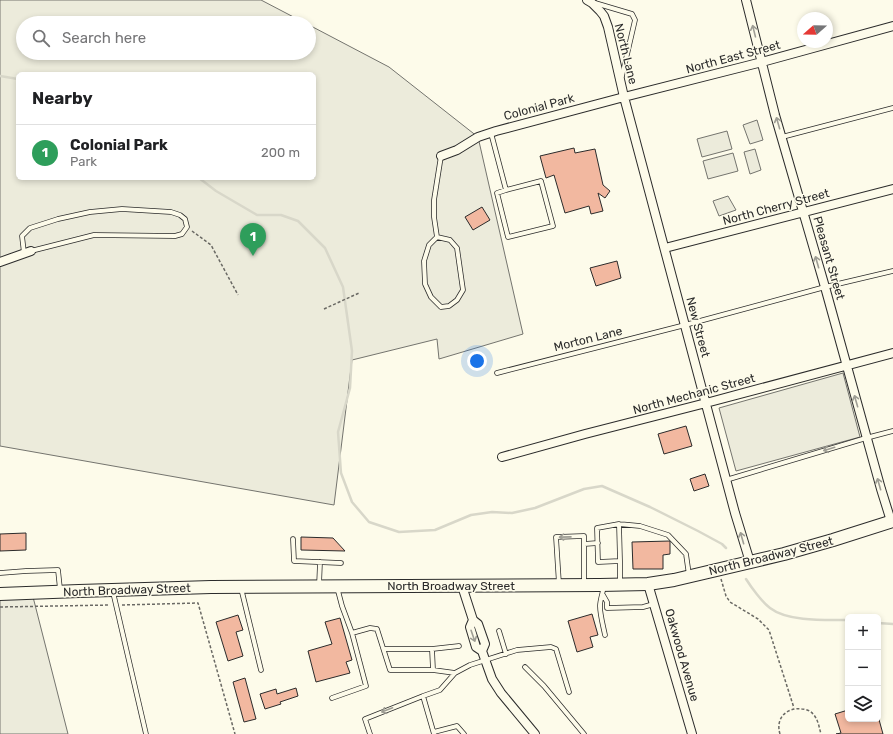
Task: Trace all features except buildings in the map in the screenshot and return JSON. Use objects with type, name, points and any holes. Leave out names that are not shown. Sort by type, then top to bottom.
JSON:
[{"type":"main road","name":"North Broadway Street","points":[[0,594],[60,591],[241,587],[584,585],[603,590],[620,584],[648,584],[719,570],[833,540],[892,521]]},
{"type":"street","name":"Pleasant Street","points":[[746,0],[782,137],[866,438],[892,521]]},
{"type":"street","name":"North Lane","points":[[589,1],[604,16],[608,27],[624,97]]},
{"type":"street","name":"North East Street","points":[[624,97],[762,62],[893,26]]},
{"type":"street","name":"Colonial Park","points":[[441,156],[457,150],[478,137],[624,97]]},
{"type":"street","name":"New Street","points":[[624,97],[726,480],[750,562]]},
{"type":"street","name":"North Cherry Street","points":[[665,248],[893,189]]},
{"type":"street","points":[[0,262],[28,252]]},
{"type":"street","name":"North Mechanic Street","points":[[502,457],[893,353]]},
{"type":"street","name":"Oakwood Avenue","points":[[648,584],[692,734]]},
{"type":"street","points":[[462,586],[473,620],[470,627],[476,647],[482,651],[492,680],[535,734]]},
{"type":"lane","points":[[589,1],[632,14],[635,20],[620,81]]},
{"type":"lane","points":[[782,137],[893,108]]},
{"type":"lane","points":[[491,133],[506,190]]},
{"type":"lane","points":[[438,237],[434,217],[434,200],[441,156]]},
{"type":"lane","points":[[541,181],[553,226],[508,237],[496,193],[506,190],[541,181]]},
{"type":"lane","points":[[122,209],[170,212],[180,215],[185,219],[187,227],[182,234],[175,236],[94,235],[28,252],[22,236],[30,228],[58,219],[90,212],[122,209]]},
{"type":"lane","points":[[438,237],[450,240],[457,248],[464,290],[457,300],[449,306],[441,307],[431,296],[425,284],[424,262],[429,245],[438,237]]},
{"type":"lane","name":"Morton Lane","points":[[496,373],[685,325],[825,287],[893,271]]},
{"type":"lane","points":[[726,480],[893,431]]},
{"type":"lane","points":[[619,524],[620,584]]},
{"type":"lane","points":[[620,561],[598,562],[597,528],[619,524],[640,526],[668,535],[686,554],[689,577]]},
{"type":"lane","points":[[559,585],[556,537],[584,536],[584,585]]},
{"type":"lane","points":[[294,539],[294,561],[341,563]]},
{"type":"lane","points":[[584,544],[598,543]]},
{"type":"lane","points":[[319,587],[320,562]]},
{"type":"lane","points":[[0,573],[58,570],[60,591]]},
{"type":"lane","points":[[241,587],[261,670]]},
{"type":"lane","points":[[332,698],[366,686],[337,587]]},
{"type":"lane","points":[[113,590],[146,734]]},
{"type":"lane","points":[[603,590],[607,602],[607,608],[644,607],[654,604]]},
{"type":"lane","points":[[603,590],[600,604],[605,635]]},
{"type":"lane","points":[[352,634],[370,628],[377,629],[390,670],[433,670],[455,674]]},
{"type":"lane","points":[[499,631],[506,654]]},
{"type":"lane","points":[[384,649],[432,649],[459,646]]},
{"type":"lane","points":[[370,734],[365,719],[440,690],[455,674],[470,665],[517,650],[551,647],[556,649],[569,692]]},
{"type":"lane","points":[[432,649],[433,670]]},
{"type":"lane","points":[[525,667],[544,686],[584,734]]},
{"type":"lane","points":[[423,696],[434,733],[457,726],[464,734]]},
{"type":"path","points":[[192,231],[211,245],[238,295]]},
{"type":"path","points":[[324,309],[359,293]]},
{"type":"path","points":[[719,570],[726,596],[730,602],[758,619],[770,630],[794,708]]},
{"type":"path","points":[[0,607],[198,603],[235,734]]},
{"type":"path","points":[[780,734],[778,729],[780,720],[786,712],[794,708],[805,709],[812,712],[817,719],[821,734]]},
{"type":"shaded area","points":[[0,0],[261,0],[292,16],[16,16],[16,60],[316,60],[316,29],[389,67],[478,137],[523,334],[439,359],[437,339],[352,360],[334,505],[0,446]]},
{"type":"shaded area","points":[[757,120],[763,140],[750,144],[743,125]]},
{"type":"shaded area","points":[[727,131],[732,149],[702,157],[697,139]]},
{"type":"shaded area","points":[[755,149],[761,170],[750,174],[744,152]]},
{"type":"shaded area","points":[[733,153],[738,171],[708,179],[703,161]]},
{"type":"shaded area","points":[[728,196],[736,210],[719,216],[713,201]]},
{"type":"shaded area","points":[[843,373],[860,437],[736,471],[719,408]]},
{"type":"shaded area","points":[[32,593],[68,734],[0,734],[0,594]]},
{"type":"waterway","points":[[0,76],[16,79]]},
{"type":"waterway","points":[[202,180],[216,191],[257,215],[281,215],[298,221],[325,248],[343,287],[352,351],[350,388],[338,432],[341,473],[352,502],[369,522],[399,532],[435,530],[471,515],[492,512],[512,513],[535,508],[584,489],[602,486],[650,507],[698,531],[722,544],[726,548]]},
{"type":"waterway","points":[[746,579],[764,602],[778,613],[797,618],[845,620]]},
{"type":"waterway","points":[[881,623],[893,624]]},
{"type":"place","name":"Colonial Park","points":[[253,256]]}]
